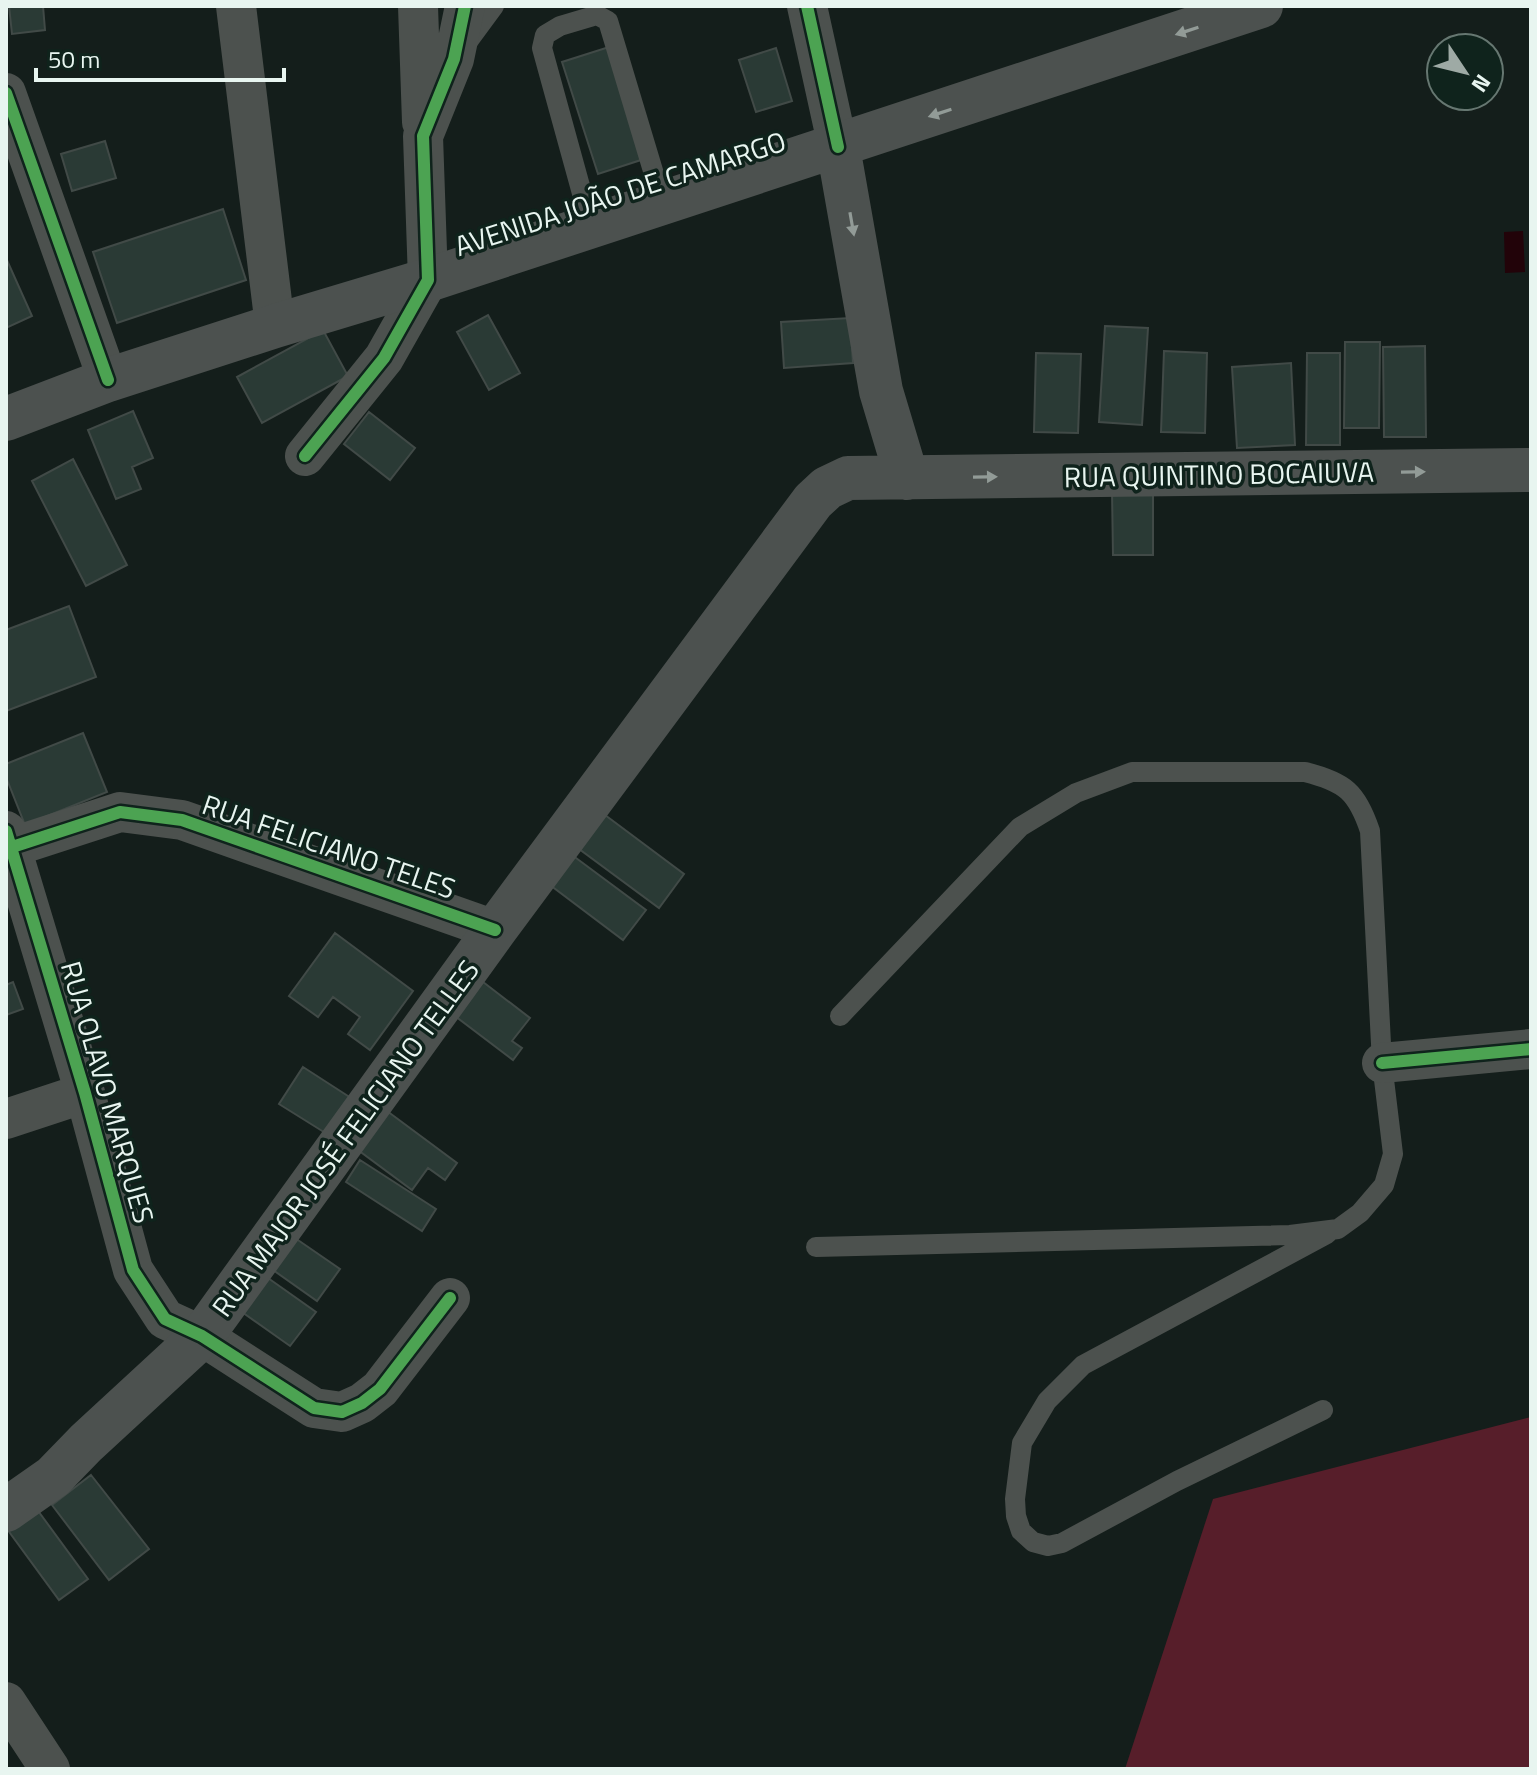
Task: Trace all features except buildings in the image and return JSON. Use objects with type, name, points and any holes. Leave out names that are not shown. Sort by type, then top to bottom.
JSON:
[{"type":"main road","name":"AVENIDA JOÃO DE CAMARGO","points":[[6,419],[108,380],[663,204],[1261,6]]},
{"type":"main road","points":[[838,147],[881,391],[907,478]]},
{"type":"main road","name":"RUA QUINTINO BOCAIUVA","points":[[907,478],[1531,470]]},
{"type":"main road","name":"RUA MAJOR JOSÉ FELICIANO TELLES","points":[[6,1510],[53,1477],[202,1336],[495,930],[813,501],[827,488],[848,478],[907,478]]},
{"type":"street","points":[[236,6],[275,326]]},
{"type":"street","points":[[305,456],[384,358],[428,280],[418,6]]},
{"type":"street","points":[[423,136],[454,59],[465,6]]},
{"type":"street","points":[[813,9],[838,147]]},
{"type":"street","points":[[6,93],[108,380]]},
{"type":"street","name":"RUA FELICIANO TELES","points":[[8,842],[120,812],[182,820],[495,930]]},
{"type":"street","name":"RUA OLAVO MARQUES","points":[[8,842],[85,1093],[133,1270],[165,1319],[202,1336],[314,1408],[342,1412],[362,1403],[380,1389],[450,1298]]},
{"type":"street","points":[[1382,1063],[1531,1049]]},
{"type":"street","points":[[6,1119],[85,1093]]},
{"type":"street","points":[[6,1702],[50,1769]]},
{"type":"lane","points":[[454,59],[494,6]]},
{"type":"lane","points":[[591,226],[542,48],[542,40],[552,30],[584,18],[597,15],[608,21],[663,204]]},
{"type":"lane","points":[[840,1016],[1020,827],[1076,793],[1132,772],[1305,772],[1328,778],[1348,789],[1362,806],[1370,831],[1382,1063],[1393,1154],[1384,1185],[1360,1213],[1338,1229],[1083,1365],[1047,1401],[1022,1443],[1015,1499],[1021,1531],[1033,1542],[1048,1546],[1062,1543],[1177,1481],[1323,1410]]},
{"type":"lane","points":[[816,1247],[1290,1235],[1338,1229]]},
{"type":"shaded area","points":[[1523,231],[1525,272],[1505,273],[1504,232]]},
{"type":"shaded area","points":[[1531,1417],[1531,1769],[1125,1769],[1213,1499]]},
{"type":"cycle path","points":[[305,456],[384,358],[428,280],[423,136],[454,59],[465,6]]},
{"type":"cycle path","points":[[807,6],[838,147]]},
{"type":"cycle path","points":[[6,93],[108,380]]},
{"type":"cycle path","points":[[6,849],[120,812],[182,820],[495,930]]},
{"type":"cycle path","points":[[6,831],[85,1093],[133,1270],[165,1319],[202,1336],[314,1408],[342,1412],[362,1403],[380,1389],[450,1298]]},
{"type":"cycle path","points":[[1382,1063],[1531,1049]]}]
